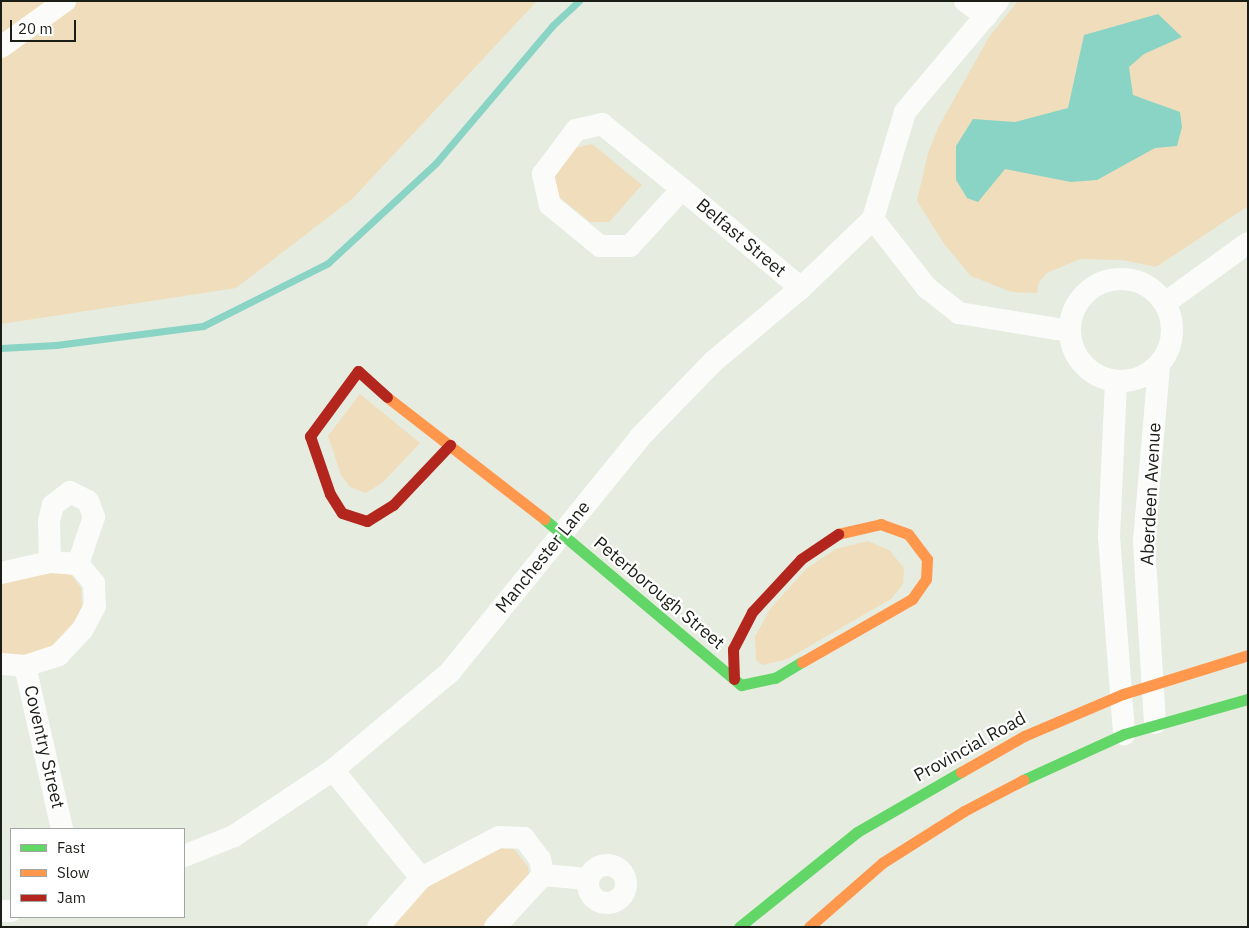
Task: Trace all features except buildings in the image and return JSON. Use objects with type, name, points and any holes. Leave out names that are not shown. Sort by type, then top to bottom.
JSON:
[{"type":"street","points":[[1,47],[65,1]]},
{"type":"street","points":[[965,1],[992,9],[905,112],[873,219],[927,288],[959,313],[1069,330]]},
{"type":"street","name":"Belfast Street","points":[[682,189],[630,246],[600,246],[550,205],[543,174],[576,130],[602,124],[682,189],[801,288]]},
{"type":"street","name":"Manchester Lane","points":[[185,856],[234,836],[333,770],[450,672],[640,437],[714,361],[801,288],[873,219]]},
{"type":"street","points":[[1165,303],[1248,243]]},
{"type":"street","points":[[1126,279],[1146,285],[1165,303],[1172,328],[1171,342],[1158,365],[1139,378],[1116,382],[1092,373],[1082,365],[1075,355],[1069,330],[1073,311],[1084,294],[1106,280],[1126,279]]},
{"type":"street","name":"Aberdeen Avenue","points":[[1155,723],[1144,541],[1158,365]]},
{"type":"street","name":"Peterborough Street","points":[[450,445],[393,505],[367,522],[342,513],[330,494],[310,436],[358,371],[396,405],[450,445],[562,534],[741,685],[775,678],[912,599],[926,579],[927,559],[908,534],[881,524],[839,534],[801,559],[752,612],[733,649],[734,679]]},
{"type":"street","name":"Aberdeen Avenue","points":[[1116,382],[1110,537],[1123,694],[1124,734]]},
{"type":"street","points":[[1,573],[50,562],[78,564],[94,517],[88,501],[70,492],[54,505],[49,521],[50,562]]},
{"type":"street","name":"Coventry Street","points":[[1,664],[25,666],[59,655],[82,630],[95,606],[94,583],[78,564]]},
{"type":"street","name":"Provincial Road","points":[[739,927],[857,832],[1024,736],[1123,694],[1248,655]]},
{"type":"street","name":"Coventry Street","points":[[25,666],[62,828]]},
{"type":"street","points":[[809,927],[882,863],[964,810],[1042,770],[1124,734],[1155,723],[1248,699]]},
{"type":"street","points":[[333,770],[421,878]]},
{"type":"street","points":[[378,927],[421,878],[499,837],[524,838],[540,859],[543,875]]},
{"type":"street","points":[[543,875],[588,879]]},
{"type":"street","points":[[495,927],[543,875]]},
{"type":"shaded area","points":[[1,1],[537,1],[352,199],[236,288],[1,324]]},
{"type":"shaded area","points":[[1018,1],[1248,1],[1248,206],[1156,267],[1123,260],[1080,259],[1047,273],[1039,282],[1037,293],[1012,292],[971,276],[945,245],[917,201],[928,153],[938,128],[989,37]]},
{"type":"shaded area","points":[[592,144],[642,185],[609,222],[590,222],[558,196],[554,176],[575,148]]},
{"type":"shaded area","points":[[360,394],[420,443],[383,482],[366,493],[350,487],[341,475],[328,436]]},
{"type":"shaded area","points":[[868,541],[889,550],[904,568],[903,584],[891,599],[787,659],[762,665],[756,660],[755,637],[770,609],[807,568],[836,549]]},
{"type":"shaded area","points":[[68,571],[81,588],[82,608],[71,628],[51,649],[22,659],[1,658],[1,579]]},
{"type":"shaded area","points":[[492,848],[514,849],[528,867],[530,881],[488,927],[386,927],[424,884]]},
{"type":"water","points":[[1158,14],[1182,37],[1144,54],[1129,67],[1133,95],[1180,112],[1182,127],[1177,146],[1155,148],[1097,180],[1071,182],[1005,169],[978,202],[967,198],[956,180],[956,146],[973,119],[1015,122],[1068,108],[1084,35]]},
{"type":"waterway","points":[[1,348],[56,345],[203,326],[328,263],[436,163],[552,26],[579,1]]},
{"type":"traffic: fast","points":[[544,519],[741,685],[775,678],[802,662]]},
{"type":"traffic: fast","points":[[1023,780],[1124,734],[1248,699]]},
{"type":"traffic: fast","points":[[739,927],[857,832],[961,772]]},
{"type":"traffic: slow","points":[[387,397],[544,519]]},
{"type":"traffic: slow","points":[[802,662],[912,599],[926,579],[927,559],[908,534],[881,524],[838,534]]},
{"type":"traffic: slow","points":[[961,772],[1024,736],[1123,694],[1248,655]]},
{"type":"traffic: slow","points":[[809,927],[882,863],[964,811],[1023,780]]},
{"type":"traffic: jam","points":[[387,397],[358,371],[310,436],[330,494],[342,513],[367,521],[393,505],[450,445]]},
{"type":"traffic: jam","points":[[734,679],[733,649],[752,612],[801,559],[838,534]]}]
